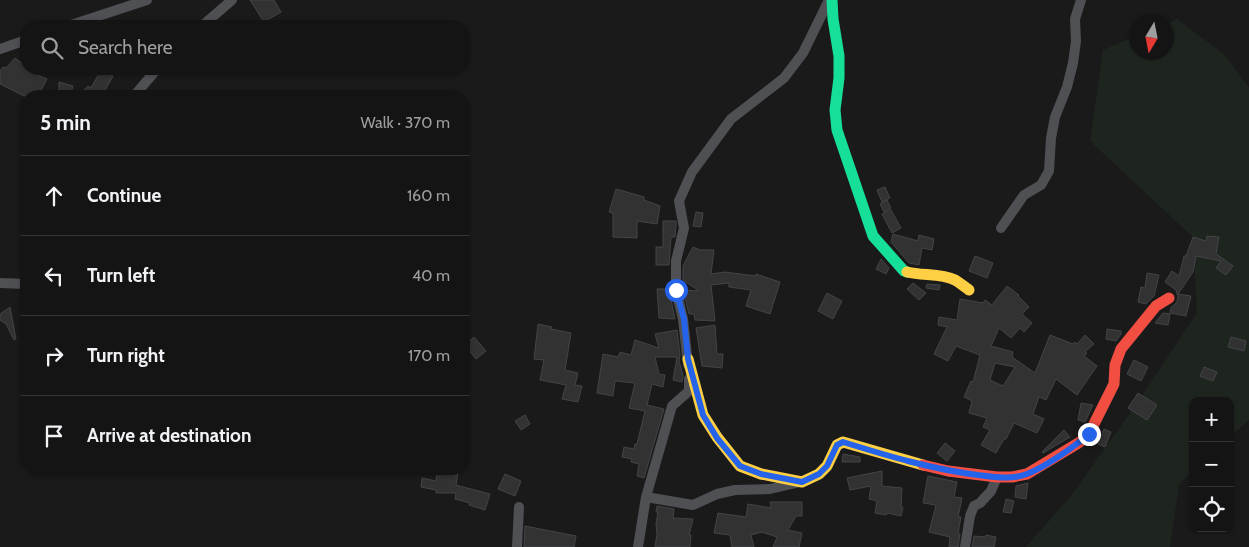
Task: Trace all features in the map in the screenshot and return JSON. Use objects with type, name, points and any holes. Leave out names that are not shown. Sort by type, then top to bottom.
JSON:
[{"type":"street","points":[[86,20],[147,0]]},
{"type":"street","points":[[209,20],[232,0]]},
{"type":"street","points":[[831,0],[839,56],[839,78],[835,110],[837,130],[873,236],[904,271],[919,275],[938,275],[955,280],[969,290]]},
{"type":"street","points":[[638,547],[646,497],[672,406],[690,391],[684,319],[676,290],[676,261],[684,228],[679,201],[692,172],[731,119],[784,78],[803,53],[831,0]]},
{"type":"street","points":[[1002,228],[1024,195],[1041,185],[1049,171],[1051,138],[1055,117],[1068,87],[1076,41],[1075,19],[1081,0]]},
{"type":"street","points":[[0,49],[20,42]]},
{"type":"street","points":[[139,90],[152,75]]},
{"type":"street","points":[[0,283],[20,284]]},
{"type":"street","points":[[646,497],[693,505],[717,494],[735,490],[770,489],[802,482],[819,474],[827,466],[837,445],[843,442],[948,471],[997,477],[1027,474],[1080,442],[1089,434],[1114,384],[1115,365],[1121,349],[1156,306],[1169,298]]},
{"type":"street","points":[[688,359],[703,415],[717,438],[740,466],[761,474],[802,482]]},
{"type":"street","points":[[965,547],[970,516],[974,506],[991,491],[997,477]]},
{"type":"street","points":[[517,547],[519,507]]},
{"type":"shaded area","points":[[1177,19],[1225,55],[1249,88],[1249,420],[1234,433],[1234,397],[1189,397],[1189,475],[1179,484],[1170,547],[1026,547],[1071,496],[1140,399],[1197,313],[1193,237],[1090,141],[1103,50],[1129,39],[1129,60],[1174,60],[1174,20]]},
{"type":"building","points":[[250,0],[274,0],[281,12],[267,20],[263,20]]},
{"type":"building","points":[[15,58],[20,62],[20,75],[38,75],[47,79],[41,90],[20,90],[20,94],[0,84],[0,71],[3,67],[6,68]]},
{"type":"building","points":[[98,75],[113,76],[105,90],[84,90],[88,86],[91,88]]},
{"type":"building","points":[[59,82],[73,86],[72,90],[59,90]]},
{"type":"building","points":[[885,187],[890,198],[882,202],[877,190]]},
{"type":"building","points":[[616,189],[644,197],[644,200],[660,206],[657,224],[637,221],[637,238],[613,237],[613,213],[609,212]]},
{"type":"building","points":[[887,200],[891,208],[884,212],[880,204]]},
{"type":"building","points":[[891,210],[901,228],[892,233],[882,214]]},
{"type":"building","points":[[696,212],[703,213],[701,227],[693,226]]},
{"type":"building","points":[[663,221],[676,221],[675,237],[671,237],[669,265],[656,265],[656,247],[663,247]]},
{"type":"building","points":[[893,234],[918,241],[919,235],[934,239],[932,250],[922,248],[919,265],[909,263],[891,242]]},
{"type":"building","points":[[1207,236],[1219,237],[1216,254],[1233,266],[1226,275],[1216,268],[1221,261],[1196,256],[1193,272],[1178,294],[1191,296],[1186,316],[1170,313],[1178,297],[1176,290],[1165,282],[1172,271],[1179,276],[1184,256],[1186,256],[1193,237],[1206,241]]},
{"type":"building","points":[[693,247],[700,250],[714,250],[711,274],[725,272],[756,276],[756,274],[780,282],[770,314],[746,306],[751,290],[729,287],[729,283],[711,285],[715,321],[695,320],[694,314],[689,314],[683,290],[699,291],[683,280],[683,266]]},
{"type":"building","points":[[975,256],[993,263],[987,278],[969,271]]},
{"type":"building","points":[[881,259],[889,268],[886,274],[876,269]]},
{"type":"building","points":[[1147,273],[1159,275],[1154,296],[1146,304],[1138,302],[1141,287],[1145,288]]},
{"type":"building","points":[[913,283],[926,293],[919,300],[907,289]]},
{"type":"building","points":[[927,284],[940,285],[939,290],[926,288]]},
{"type":"building","points":[[1007,286],[1019,295],[1029,307],[1022,314],[1032,323],[1024,332],[1020,328],[1011,338],[999,328],[991,346],[1013,352],[1012,357],[1035,373],[1050,335],[1077,344],[1085,335],[1094,344],[1085,352],[1087,353],[1084,356],[1097,366],[1077,395],[1056,379],[1046,400],[1039,397],[1033,414],[1044,419],[1037,433],[1014,423],[996,453],[981,445],[990,430],[983,427],[987,418],[969,413],[972,401],[964,397],[971,381],[973,382],[980,355],[956,346],[948,361],[934,354],[947,327],[938,325],[939,317],[957,320],[960,299],[983,303],[985,300],[992,305]],"holes":[[[995,363],[1015,367],[1003,386],[990,380]]]},
{"type":"building","points":[[657,289],[668,289],[668,292],[669,290],[675,319],[659,318]]},
{"type":"building","points":[[827,293],[842,301],[833,319],[818,311]]},
{"type":"building","points":[[10,307],[16,339],[14,340],[6,324],[0,320],[0,314]]},
{"type":"building","points":[[1163,313],[1170,314],[1168,325],[1155,323]]},
{"type":"building","points":[[538,324],[571,333],[565,370],[578,373],[575,385],[582,386],[578,402],[562,399],[566,385],[540,380],[544,360],[534,359]]},
{"type":"building","points":[[715,325],[717,354],[723,354],[722,368],[702,366],[696,328]]},
{"type":"building","points":[[1107,329],[1121,331],[1116,341],[1106,339]]},
{"type":"building","points":[[677,330],[679,361],[683,376],[682,382],[673,380],[677,357],[655,357],[659,374],[665,375],[663,387],[652,384],[647,405],[664,409],[644,478],[637,476],[639,464],[631,462],[632,459],[622,457],[624,447],[634,449],[635,444],[637,444],[645,411],[629,408],[635,383],[615,381],[613,396],[597,393],[603,354],[618,357],[620,352],[631,355],[635,340],[659,348],[655,334]]},
{"type":"building","points":[[474,337],[486,351],[476,359],[470,351],[470,341]]},
{"type":"building","points":[[1231,337],[1246,341],[1244,351],[1228,347]]},
{"type":"building","points":[[1134,360],[1148,367],[1141,381],[1127,374]]},
{"type":"building","points":[[1204,367],[1217,372],[1213,381],[1200,376]]},
{"type":"building","points":[[1138,393],[1157,405],[1147,420],[1128,408]]},
{"type":"building","points":[[1081,403],[1093,405],[1085,422],[1078,420]]},
{"type":"building","points":[[525,415],[530,424],[521,430],[515,421]]},
{"type":"building","points":[[1104,429],[1111,432],[1105,447],[1098,444]]},
{"type":"building","points":[[1064,430],[1070,437],[1043,453],[1042,452]]},
{"type":"building","points":[[945,443],[955,451],[947,461],[937,453]]},
{"type":"building","points":[[843,454],[860,457],[860,462],[842,462]]},
{"type":"building","points":[[882,471],[882,486],[902,488],[901,507],[903,507],[901,516],[875,513],[877,501],[869,499],[871,486],[850,490],[847,478]]},
{"type":"building","points":[[505,474],[521,481],[515,496],[498,489]]},
{"type":"building","points":[[436,475],[458,475],[456,485],[490,494],[485,510],[455,499],[456,493],[436,493],[436,490],[421,487],[422,478],[436,481]]},
{"type":"building","points":[[928,476],[957,482],[954,497],[962,498],[958,517],[961,517],[958,547],[949,547],[950,537],[929,532],[936,505],[923,503]]},
{"type":"building","points":[[1028,483],[1026,499],[1015,497],[1016,486]]},
{"type":"building","points":[[1006,499],[1014,501],[1011,513],[1003,512]]},
{"type":"building","points":[[770,502],[802,502],[802,516],[796,516],[788,530],[802,533],[799,547],[773,547],[777,537],[762,532],[751,535],[754,547],[732,547],[730,535],[714,533],[718,513],[746,517],[748,504],[771,508]]},
{"type":"building","points":[[657,506],[674,509],[673,518],[693,519],[689,535],[691,535],[690,547],[655,547]]},
{"type":"building","points":[[525,526],[576,536],[574,547],[524,547]]},
{"type":"building","points":[[986,535],[996,537],[994,547],[972,547],[974,536],[985,537]]},
{"type":"traffic: fast","points":[[832,0],[839,56],[839,78],[835,110],[837,130],[873,236],[907,272]]},
{"type":"traffic: slow","points":[[907,272],[950,278],[969,290]]},
{"type":"traffic: slow","points":[[688,359],[703,415],[717,437],[740,466],[761,474],[802,482],[819,474],[827,466],[837,445],[843,442],[923,465]]},
{"type":"traffic: jam","points":[[923,465],[948,471],[1012,477],[1027,474],[1080,442],[1089,434],[1114,384],[1115,365],[1121,349],[1156,306],[1169,298]]},
{"type":"route","points":[[676,290],[684,319],[688,359],[703,415],[717,438],[740,466],[761,474],[802,482],[819,474],[827,466],[837,445],[843,442],[948,471],[1012,477],[1027,474],[1080,442],[1089,434]]}]
